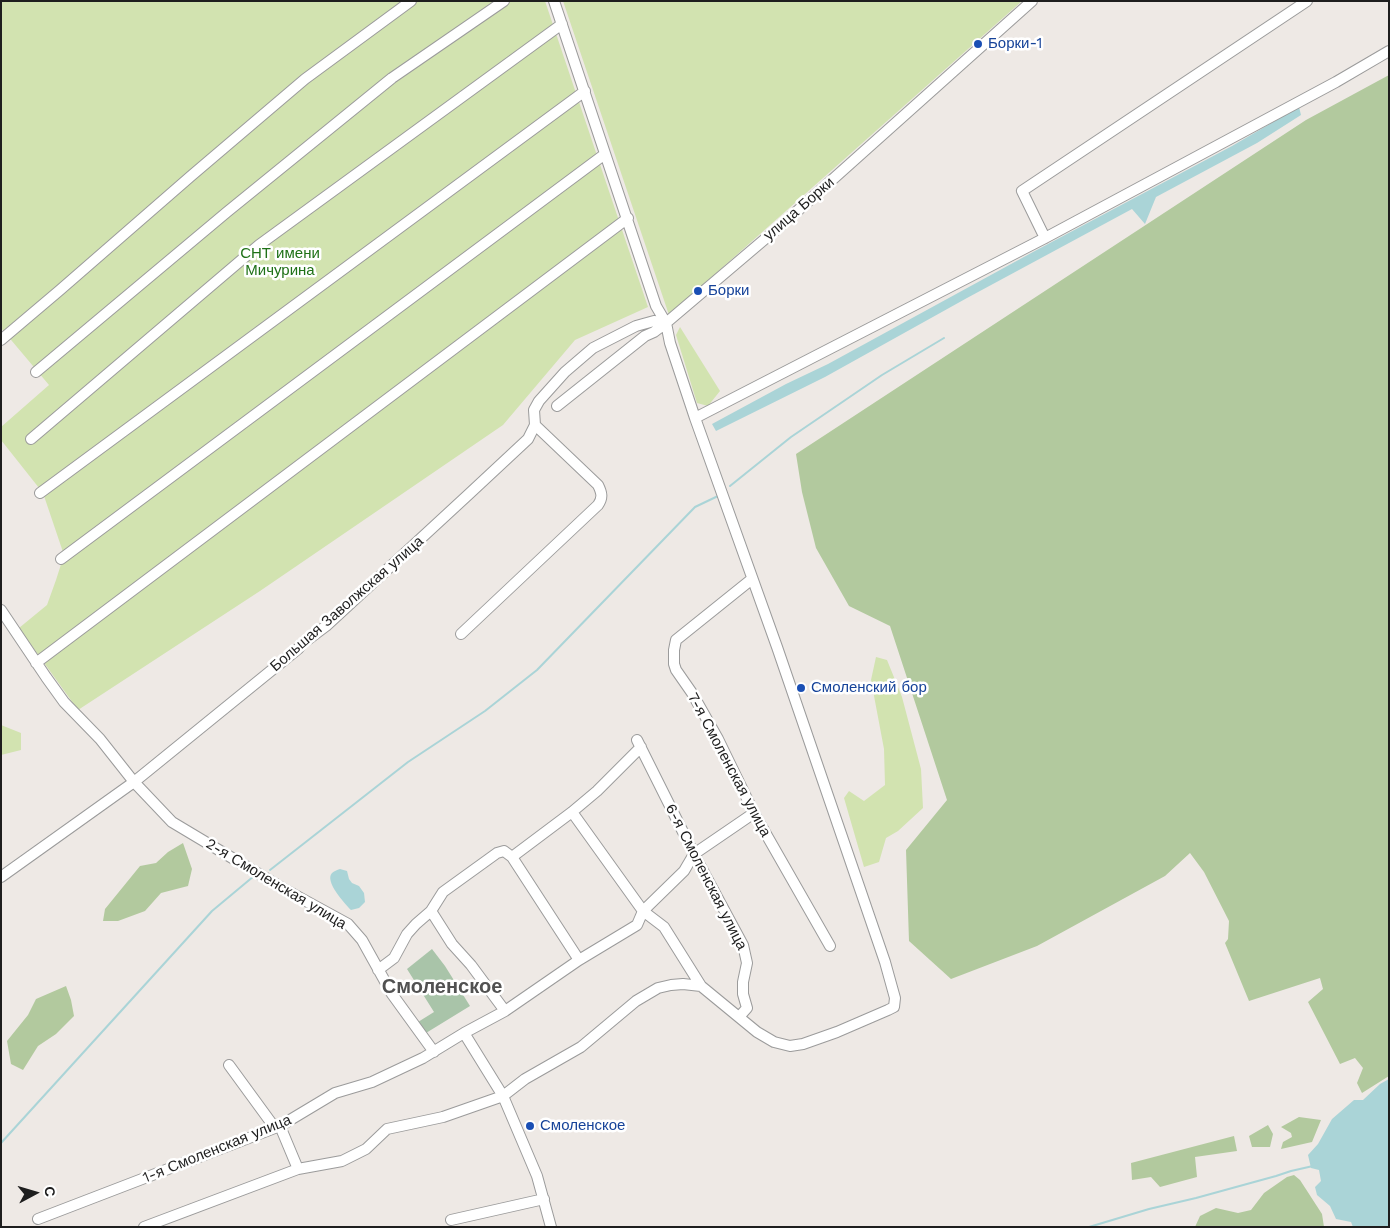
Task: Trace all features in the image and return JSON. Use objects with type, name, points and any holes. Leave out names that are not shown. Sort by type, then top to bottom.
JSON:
[{"type":"street","points":[[4,338],[305,79],[411,1]]},
{"type":"street","points":[[36,372],[226,212],[392,78],[504,1]]},
{"type":"street","points":[[512,857],[572,812],[643,911],[664,927],[701,986],[757,1032],[774,1042],[790,1046],[803,1044],[837,1032],[894,1006],[895,998],[879,944],[777,646],[695,418],[670,343],[666,323],[656,306],[554,1]]},
{"type":"street","name":"улица Борки","points":[[557,406],[645,336],[666,323],[785,222],[1032,1]]},
{"type":"street","points":[[1045,238],[1022,191],[1307,1]]},
{"type":"street","points":[[31,439],[260,245],[562,24]]},
{"type":"street","points":[[695,418],[1045,238],[1389,52]]},
{"type":"street","points":[[40,493],[584,91]]},
{"type":"street","points":[[61,559],[605,154]]},
{"type":"street","points":[[36,662],[628,218]]},
{"type":"street","name":"Большая Заволжская улица","points":[[1,877],[134,782],[326,626],[455,508],[528,438],[535,425],[534,410],[538,401],[565,372],[593,348],[636,326],[654,321],[666,323]]},
{"type":"street","points":[[461,634],[598,506],[602,500],[602,492],[598,485],[535,425]]},
{"type":"street","name":"7-я Смоленская улица","points":[[752,579],[676,640],[674,664],[718,739],[754,813],[830,946]]},
{"type":"street","name":"2-я Смоленская улица","points":[[1,610],[64,702],[100,739],[134,782],[172,822],[284,889],[348,924],[362,940],[392,994],[434,1052]]},
{"type":"street","name":"6-я Смоленская улица","points":[[572,812],[597,791],[639,744],[694,854],[743,945],[747,963],[743,982],[746,1008],[739,1017]]},
{"type":"street","points":[[694,854],[754,813]]},
{"type":"street","points":[[378,970],[394,958],[407,934],[431,911],[443,892],[497,853],[504,851],[512,857],[579,960]]},
{"type":"street","name":"1-я Смоленская улица","points":[[38,1219],[278,1127],[335,1093],[379,1078],[434,1052],[505,1011],[579,960],[637,925],[643,911],[684,871],[694,854]]},
{"type":"street","points":[[431,911],[452,944],[471,965],[505,1011]]},
{"type":"street","points":[[144,1227],[298,1169],[342,1161],[366,1149],[387,1129],[443,1117],[503,1096],[525,1079],[581,1047],[636,1001],[658,988],[683,984],[701,986]]},
{"type":"street","points":[[464,1033],[503,1096],[537,1176],[551,1227]]},
{"type":"street","points":[[229,1066],[278,1127],[298,1169]]},
{"type":"street","points":[[451,1220],[544,1199]]},
{"type":"green space","name":"СНТ имени Мичурина","points":[[1,1],[545,1],[648,307],[575,340],[503,425],[260,591],[78,710],[19,628],[47,605],[64,555],[43,493],[1,440],[1,427],[49,385],[1,328]]},
{"type":"green space","points":[[563,1],[1022,1],[669,315]]},
{"type":"green space","points":[[1389,75],[1389,1076],[1362,1093],[1357,1083],[1363,1068],[1355,1058],[1340,1064],[1308,1002],[1323,989],[1320,978],[1249,1001],[1225,943],[1228,939],[1229,921],[1204,872],[1190,853],[1165,876],[1037,946],[951,979],[909,941],[906,850],[947,800],[890,626],[849,606],[816,548],[802,492],[796,454],[1306,120]]},
{"type":"green space","points":[[680,327],[720,391],[708,406],[697,403],[676,335]]},
{"type":"green space","points":[[876,657],[887,660],[902,697],[921,769],[923,808],[898,831],[886,838],[879,862],[864,867],[844,798],[849,791],[864,801],[885,785],[884,749],[871,680]]},
{"type":"green space","points":[[1,725],[21,733],[21,750],[1,755]]},
{"type":"green space","points":[[183,843],[192,869],[188,886],[161,893],[145,911],[118,921],[103,921],[105,909],[140,866],[156,863],[168,852]]},
{"type":"green space","points":[[432,949],[470,1006],[426,1033],[418,1022],[434,1012],[407,969]]},
{"type":"green space","points":[[66,986],[74,1016],[56,1034],[38,1046],[23,1070],[11,1064],[7,1041],[28,1015],[36,999]]},
{"type":"green space","points":[[1299,1117],[1321,1120],[1312,1142],[1281,1149],[1283,1142],[1292,1137],[1291,1133],[1281,1127]]},
{"type":"green space","points":[[1268,1125],[1273,1134],[1270,1147],[1252,1147],[1249,1136]]},
{"type":"green space","points":[[1234,1136],[1237,1151],[1195,1157],[1197,1177],[1160,1187],[1151,1177],[1132,1180],[1131,1163]]},
{"type":"green space","points":[[1294,1175],[1300,1180],[1322,1214],[1324,1227],[1195,1227],[1200,1216],[1216,1208],[1238,1213],[1251,1210],[1264,1193],[1287,1177]]},
{"type":"water","points":[[1299,107],[1301,115],[1257,143],[1156,197],[1145,224],[1132,209],[825,377],[716,431],[712,424],[786,384],[828,364],[1232,146]]},
{"type":"water","points":[[340,869],[347,871],[352,883],[359,886],[364,893],[365,902],[359,908],[351,910],[333,887],[330,877],[333,872]]},
{"type":"water","points":[[1389,1079],[1389,1227],[1353,1227],[1351,1222],[1336,1219],[1330,1206],[1317,1195],[1315,1187],[1321,1181],[1319,1170],[1311,1168],[1308,1155],[1318,1144],[1332,1119],[1354,1100],[1363,1100],[1380,1084]]},
{"type":"waterway","points":[[730,486],[791,437],[882,375],[944,338]]},
{"type":"waterway","points":[[270,870],[408,762],[485,711],[537,670],[695,507],[718,496]]},
{"type":"waterway","points":[[1,1143],[212,911],[254,876]]},
{"type":"waterway","points":[[1089,1227],[1149,1209],[1313,1166]]},
{"type":"place","name":"Борки-1","points":[[978,44]]},
{"type":"place","name":"Борки","points":[[698,291]]},
{"type":"place","name":"Смоленский бор","points":[[801,688]]},
{"type":"place","name":"Смоленское","points":[[530,1126]]},
{"type":"district","name":"Смоленское","points":[[442,987]]}]
